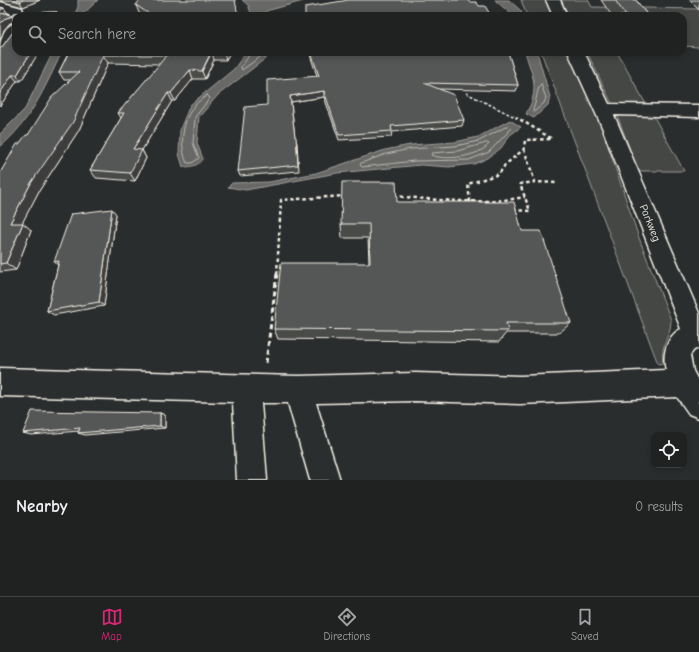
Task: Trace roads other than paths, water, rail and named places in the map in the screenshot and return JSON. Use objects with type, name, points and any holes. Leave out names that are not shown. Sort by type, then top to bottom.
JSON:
[{"type":"street","points":[[553,0],[558,12]]},
{"type":"street","points":[[0,6],[17,12]]},
{"type":"street","points":[[0,49],[12,32]]},
{"type":"street","name":"Parkweg","points":[[578,56],[602,109],[698,336]]},
{"type":"street","points":[[602,109],[699,111]]},
{"type":"street","points":[[0,382],[254,390],[415,387],[691,394],[678,370],[676,358],[679,347],[686,340],[698,336]]},
{"type":"street","points":[[252,480],[254,390]]},
{"type":"street","points":[[298,390],[325,480]]},
{"type":"water","points":[[78,0],[98,0],[85,12],[76,12],[78,7]]},
{"type":"water","points":[[242,0],[307,0],[265,12],[251,12],[248,5]]},
{"type":"water","points":[[495,0],[509,0],[521,12],[508,12]]},
{"type":"water","points":[[51,56],[60,56],[50,78],[29,115],[11,137],[0,147],[0,134],[25,109]]},
{"type":"water","points":[[243,56],[269,56],[218,95],[199,117],[197,143],[203,159],[194,166],[183,167],[179,154],[180,129],[190,105],[234,69]]},
{"type":"water","points":[[526,56],[538,56],[550,97],[548,105],[534,118],[526,114],[533,97],[533,76]]},
{"type":"water","points":[[510,120],[521,127],[510,135],[501,148],[488,158],[474,164],[449,167],[421,165],[337,173],[246,190],[228,187],[232,183],[269,182],[316,173],[385,150],[410,145],[455,142],[478,137]]}]
